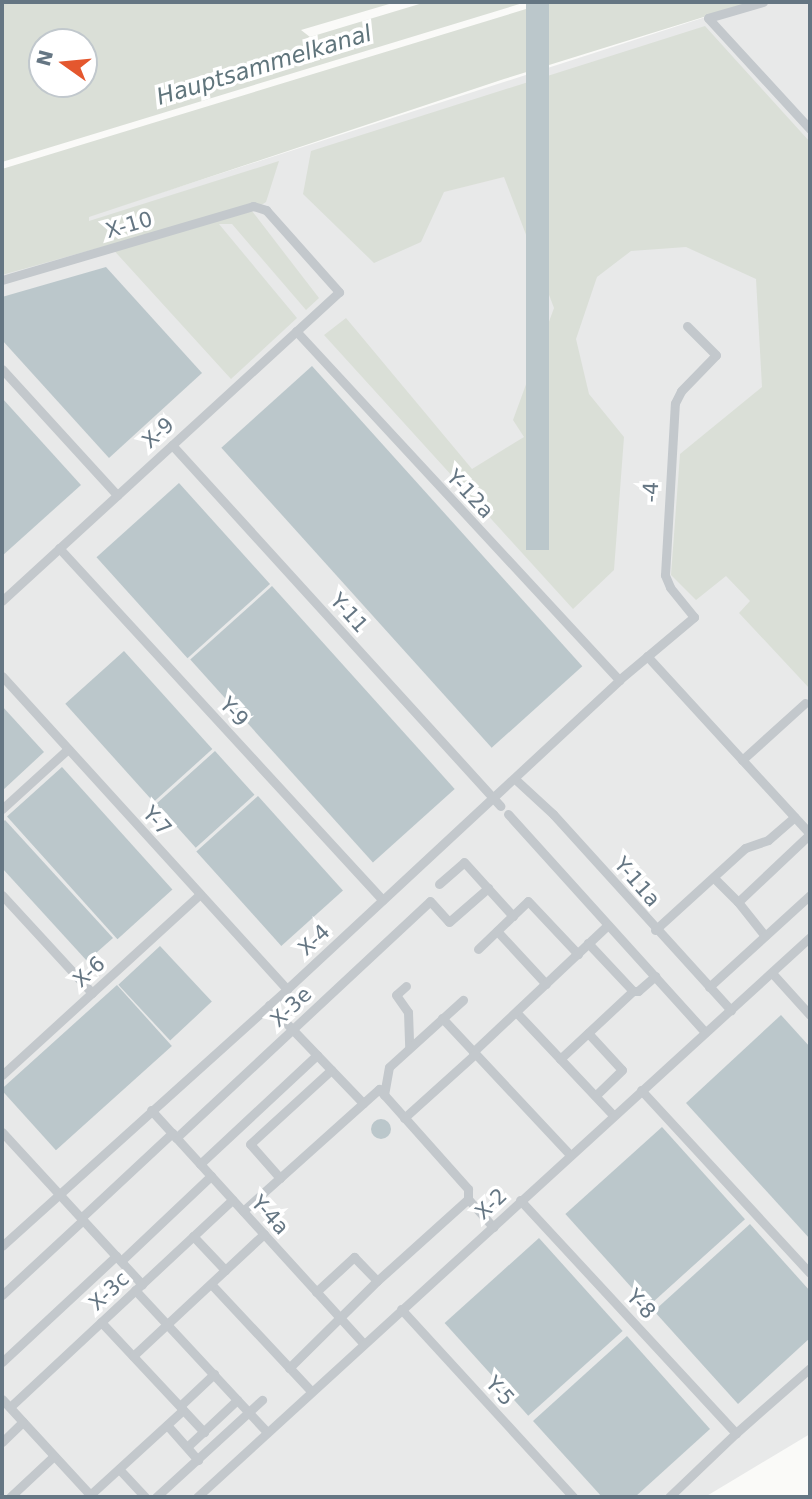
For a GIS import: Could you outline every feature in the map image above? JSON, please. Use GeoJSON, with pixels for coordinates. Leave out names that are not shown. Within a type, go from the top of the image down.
{"type":"FeatureCollection","features":[{"type":"Feature","properties":{"kind":"street"},"geometry":{"type":"LineString","coordinates":[[763,2],[708,19],[809,127]]}},
{"type":"Feature","properties":{"kind":"street","name":"X-10"},"geometry":{"type":"LineString","coordinates":[[2,281],[253,206],[266,211],[339,292]]}},
{"type":"Feature","properties":{"kind":"street","name":"X-9"},"geometry":{"type":"LineString","coordinates":[[2,601],[339,292]]}},
{"type":"Feature","properties":{"kind":"street","name":"-4"},"geometry":{"type":"LineString","coordinates":[[647,656],[694,617],[670,587],[665,575],[675,403],[681,391],[716,355],[688,326]]}},
{"type":"Feature","properties":{"kind":"street","name":"Y-12a"},"geometry":{"type":"LineString","coordinates":[[296,331],[619,680]]}},
{"type":"Feature","properties":{"kind":"street"},"geometry":{"type":"LineString","coordinates":[[2,369],[117,495]]}},
{"type":"Feature","properties":{"kind":"street","name":"Y-11"},"geometry":{"type":"LineString","coordinates":[[172,445],[497,802]]}},
{"type":"Feature","properties":{"kind":"street","name":"Y-9"},"geometry":{"type":"LineString","coordinates":[[59,548],[383,901]]}},
{"type":"Feature","properties":{"kind":"street"},"geometry":{"type":"LineString","coordinates":[[647,656],[810,834],[738,902]]}},
{"type":"Feature","properties":{"kind":"street","name":"X-4"},"geometry":{"type":"LineString","coordinates":[[2,1246],[383,901],[497,802],[515,779],[647,656]]}},
{"type":"Feature","properties":{"kind":"street","name":"Y-7"},"geometry":{"type":"LineString","coordinates":[[2,676],[287,989]]}},
{"type":"Feature","properties":{"kind":"street"},"geometry":{"type":"LineString","coordinates":[[742,760],[805,703]]}},
{"type":"Feature","properties":{"kind":"street"},"geometry":{"type":"LineString","coordinates":[[2,809],[68,749]]}},
{"type":"Feature","properties":{"kind":"street","name":"Y-11a"},"geometry":{"type":"LineString","coordinates":[[515,779],[553,814],[655,930],[731,1010]]}},
{"type":"Feature","properties":{"kind":"street"},"geometry":{"type":"LineString","coordinates":[[508,814],[705,1032]]}},
{"type":"Feature","properties":{"kind":"street"},"geometry":{"type":"LineString","coordinates":[[655,930],[745,848],[768,840],[794,817]]}},
{"type":"Feature","properties":{"kind":"street"},"geometry":{"type":"LineString","coordinates":[[439,884],[464,862],[513,916]]}},
{"type":"Feature","properties":{"kind":"street"},"geometry":{"type":"LineString","coordinates":[[714,878],[738,902],[765,936]]}},
{"type":"Feature","properties":{"kind":"street","name":"X-3e"},"geometry":{"type":"LineString","coordinates":[[2,1295],[82,1219],[293,1030],[430,901],[449,922],[488,888]]}},
{"type":"Feature","properties":{"kind":"street","name":"X-6"},"geometry":{"type":"LineString","coordinates":[[2,1075],[200,894]]}},
{"type":"Feature","properties":{"kind":"street"},"geometry":{"type":"LineString","coordinates":[[709,987],[810,895]]}},
{"type":"Feature","properties":{"kind":"street"},"geometry":{"type":"LineString","coordinates":[[4,901],[92,993]]}},
{"type":"Feature","properties":{"kind":"street"},"geometry":{"type":"LineString","coordinates":[[478,948],[528,901],[578,954]]}},
{"type":"Feature","properties":{"kind":"street"},"geometry":{"type":"LineString","coordinates":[[404,1118],[608,925]]}},
{"type":"Feature","properties":{"kind":"street"},"geometry":{"type":"LineString","coordinates":[[497,931],[546,984]]}},
{"type":"Feature","properties":{"kind":"street","name":"X-2"},"geometry":{"type":"LineString","coordinates":[[197,1497],[810,937]]}},
{"type":"Feature","properties":{"kind":"street"},"geometry":{"type":"LineString","coordinates":[[589,943],[633,991]]}},
{"type":"Feature","properties":{"kind":"street"},"geometry":{"type":"LineString","coordinates":[[772,973],[810,1015]]}},
{"type":"Feature","properties":{"kind":"street"},"geometry":{"type":"LineString","coordinates":[[560,1059],[633,991],[638,991],[655,976]]}},
{"type":"Feature","properties":{"kind":"street"},"geometry":{"type":"LineString","coordinates":[[406,986],[396,995],[408,1012],[409,1047]]}},
{"type":"Feature","properties":{"kind":"street"},"geometry":{"type":"LineString","coordinates":[[243,1211],[363,1103],[381,1092],[390,1066],[463,1000]]}},
{"type":"Feature","properties":{"kind":"street"},"geometry":{"type":"LineString","coordinates":[[269,1005],[363,1103]]}},
{"type":"Feature","properties":{"kind":"street"},"geometry":{"type":"LineString","coordinates":[[516,1012],[613,1115]]}},
{"type":"Feature","properties":{"kind":"street"},"geometry":{"type":"LineString","coordinates":[[442,1018],[570,1155]]}},
{"type":"Feature","properties":{"kind":"street"},"geometry":{"type":"LineString","coordinates":[[587,1033],[622,1070],[595,1096]]}},
{"type":"Feature","properties":{"kind":"street"},"geometry":{"type":"LineString","coordinates":[[200,1164],[317,1055]]}},
{"type":"Feature","properties":{"kind":"street"},"geometry":{"type":"LineString","coordinates":[[280,1178],[250,1144],[331,1070]]}},
{"type":"Feature","properties":{"kind":"street"},"geometry":{"type":"LineString","coordinates":[[641,1090],[810,1273]]}},
{"type":"Feature","properties":{"kind":"street"},"geometry":{"type":"LineString","coordinates":[[381,1092],[468,1189],[468,1199],[492,1227]]}},
{"type":"Feature","properties":{"kind":"street","name":"Y-4a"},"geometry":{"type":"LineString","coordinates":[[151,1111],[363,1343]]}},
{"type":"Feature","properties":{"kind":"street"},"geometry":{"type":"LineString","coordinates":[[2,1132],[119,1258],[167,1325],[267,1432]]}},
{"type":"Feature","properties":{"kind":"street"},"geometry":{"type":"LineString","coordinates":[[2,1362],[211,1176]]}},
{"type":"Feature","properties":{"kind":"street"},"geometry":{"type":"LineString","coordinates":[[289,1368],[377,1281],[468,1199]]}},
{"type":"Feature","properties":{"kind":"street","name":"X-3c"},"geometry":{"type":"LineString","coordinates":[[9,1407],[232,1200]]}},
{"type":"Feature","properties":{"kind":"street","name":"Y-8"},"geometry":{"type":"LineString","coordinates":[[520,1200],[736,1433]]}},
{"type":"Feature","properties":{"kind":"street"},"geometry":{"type":"LineString","coordinates":[[134,1356],[264,1234]]}},
{"type":"Feature","properties":{"kind":"street"},"geometry":{"type":"LineString","coordinates":[[194,1236],[225,1270]]}},
{"type":"Feature","properties":{"kind":"street"},"geometry":{"type":"LineString","coordinates":[[316,1292],[354,1257],[377,1281]]}},
{"type":"Feature","properties":{"kind":"street"},"geometry":{"type":"LineString","coordinates":[[211,1284],[311,1391]]}},
{"type":"Feature","properties":{"kind":"street","name":"Y-5"},"geometry":{"type":"LineString","coordinates":[[401,1308],[573,1497]]}},
{"type":"Feature","properties":{"kind":"street"},"geometry":{"type":"LineString","coordinates":[[102,1322],[204,1432]]}},
{"type":"Feature","properties":{"kind":"street"},"geometry":{"type":"LineString","coordinates":[[669,1497],[810,1368]]}},
{"type":"Feature","properties":{"kind":"street"},"geometry":{"type":"LineString","coordinates":[[2,1399],[91,1496],[167,1425],[214,1374]]}},
{"type":"Feature","properties":{"kind":"street"},"geometry":{"type":"LineString","coordinates":[[187,1447],[237,1400]]}},
{"type":"Feature","properties":{"kind":"street"},"geometry":{"type":"LineString","coordinates":[[156,1497],[262,1400]]}},
{"type":"Feature","properties":{"kind":"street"},"geometry":{"type":"LineString","coordinates":[[2,1442],[23,1422]]}},
{"type":"Feature","properties":{"kind":"street"},"geometry":{"type":"LineString","coordinates":[[167,1425],[198,1460]]}},
{"type":"Feature","properties":{"kind":"street"},"geometry":{"type":"LineString","coordinates":[[9,1497],[54,1456]]}},
{"type":"Feature","properties":{"kind":"street"},"geometry":{"type":"LineString","coordinates":[[119,1469],[145,1497]]}},
{"type":"Feature","properties":{"kind":"shaded area"},"geometry":{"type":"Polygon","coordinates":[[[2,2],[396,2],[301,30],[310,37],[426,2],[526,2],[2,162],[2,2]]]}},
{"type":"Feature","properties":{"kind":"shaded area"},"geometry":{"type":"Polygon","coordinates":[[[526,2],[549,2],[549,550],[526,550],[526,2]]]}},
{"type":"Feature","properties":{"kind":"shaded area"},"geometry":{"type":"Polygon","coordinates":[[[549,2],[752,2],[504,79],[89,217],[89,221],[279,161],[266,202],[252,211],[319,298],[306,310],[232,224],[219,224],[297,318],[231,379],[109,245],[2,275],[2,169],[549,2]]]}},
{"type":"Feature","properties":{"kind":"shaded area"},"geometry":{"type":"Polygon","coordinates":[[[752,2],[810,2],[810,1434],[705,1497],[2,1497],[2,244],[752,2]]]}},
{"type":"Feature","properties":{"kind":"shaded area"},"geometry":{"type":"Polygon","coordinates":[[[705,26],[810,142],[810,689],[739,613],[750,601],[726,576],[696,600],[671,575],[680,454],[762,387],[756,279],[686,247],[631,251],[597,277],[576,339],[589,394],[624,437],[614,570],[573,609],[324,335],[346,318],[472,469],[524,437],[513,420],[554,308],[504,177],[444,192],[421,242],[374,263],[303,194],[311,151],[705,26]]]}},
{"type":"Feature","properties":{"kind":"shaded area"},"geometry":{"type":"Polygon","coordinates":[[[106,267],[202,373],[109,458],[2,340],[2,297],[106,267]]]}},
{"type":"Feature","properties":{"kind":"shaded area"},"geometry":{"type":"Polygon","coordinates":[[[312,366],[582,666],[492,748],[221,448],[312,366]]]}},
{"type":"Feature","properties":{"kind":"shaded area"},"geometry":{"type":"Polygon","coordinates":[[[2,398],[81,485],[2,556],[2,398]]]}},
{"type":"Feature","properties":{"kind":"shaded area"},"geometry":{"type":"Polygon","coordinates":[[[179,483],[270,584],[188,658],[97,557],[179,483]]]}},
{"type":"Feature","properties":{"kind":"shaded area"},"geometry":{"type":"Polygon","coordinates":[[[272,586],[455,789],[373,862],[190,660],[272,586]]]}},
{"type":"Feature","properties":{"kind":"shaded area"},"geometry":{"type":"Polygon","coordinates":[[[124,651],[212,749],[154,802],[65,704],[124,651]]]}},
{"type":"Feature","properties":{"kind":"shaded area"},"geometry":{"type":"Polygon","coordinates":[[[2,706],[44,752],[2,791],[2,706]]]}},
{"type":"Feature","properties":{"kind":"shaded area"},"geometry":{"type":"Polygon","coordinates":[[[215,751],[254,795],[196,848],[156,804],[215,751]]]}},
{"type":"Feature","properties":{"kind":"shaded area"},"geometry":{"type":"Polygon","coordinates":[[[62,767],[172,890],[117,939],[7,817],[62,767]]]}},
{"type":"Feature","properties":{"kind":"shaded area"},"geometry":{"type":"Polygon","coordinates":[[[258,796],[343,890],[281,946],[196,852],[258,796]]]}},
{"type":"Feature","properties":{"kind":"shaded area"},"geometry":{"type":"Polygon","coordinates":[[[5,820],[113,938],[87,961],[2,868],[2,823],[5,820]]]}},
{"type":"Feature","properties":{"kind":"shaded area"},"geometry":{"type":"Polygon","coordinates":[[[160,946],[212,1002],[170,1040],[118,985],[160,946]]]}},
{"type":"Feature","properties":{"kind":"shaded area"},"geometry":{"type":"Polygon","coordinates":[[[117,985],[172,1046],[56,1150],[2,1089],[117,985]]]}},
{"type":"Feature","properties":{"kind":"shaded area"},"geometry":{"type":"Polygon","coordinates":[[[781,1015],[810,1047],[810,1239],[686,1103],[781,1015]]]}},
{"type":"Feature","properties":{"kind":"shaded area"},"geometry":{"type":"Polygon","coordinates":[[[377,1119],[385,1119],[391,1129],[385,1139],[377,1139],[371,1133],[371,1125],[377,1119]]]}},
{"type":"Feature","properties":{"kind":"shaded area"},"geometry":{"type":"Polygon","coordinates":[[[662,1127],[745,1219],[648,1306],[565,1214],[662,1127]]]}},
{"type":"Feature","properties":{"kind":"shaded area"},"geometry":{"type":"Polygon","coordinates":[[[750,1224],[810,1291],[810,1338],[738,1404],[654,1311],[750,1224]]]}},
{"type":"Feature","properties":{"kind":"shaded area"},"geometry":{"type":"Polygon","coordinates":[[[539,1238],[623,1331],[528,1416],[445,1323],[539,1238]]]}},
{"type":"Feature","properties":{"kind":"shaded area"},"geometry":{"type":"Polygon","coordinates":[[[627,1336],[710,1429],[635,1497],[602,1497],[533,1421],[627,1336]]]}},
{"type":"Feature","properties":{"kind":"water label","name":"Hauptsammelkanal"},"geometry":{"type":"Point","coordinates":[264,65]}}]}
